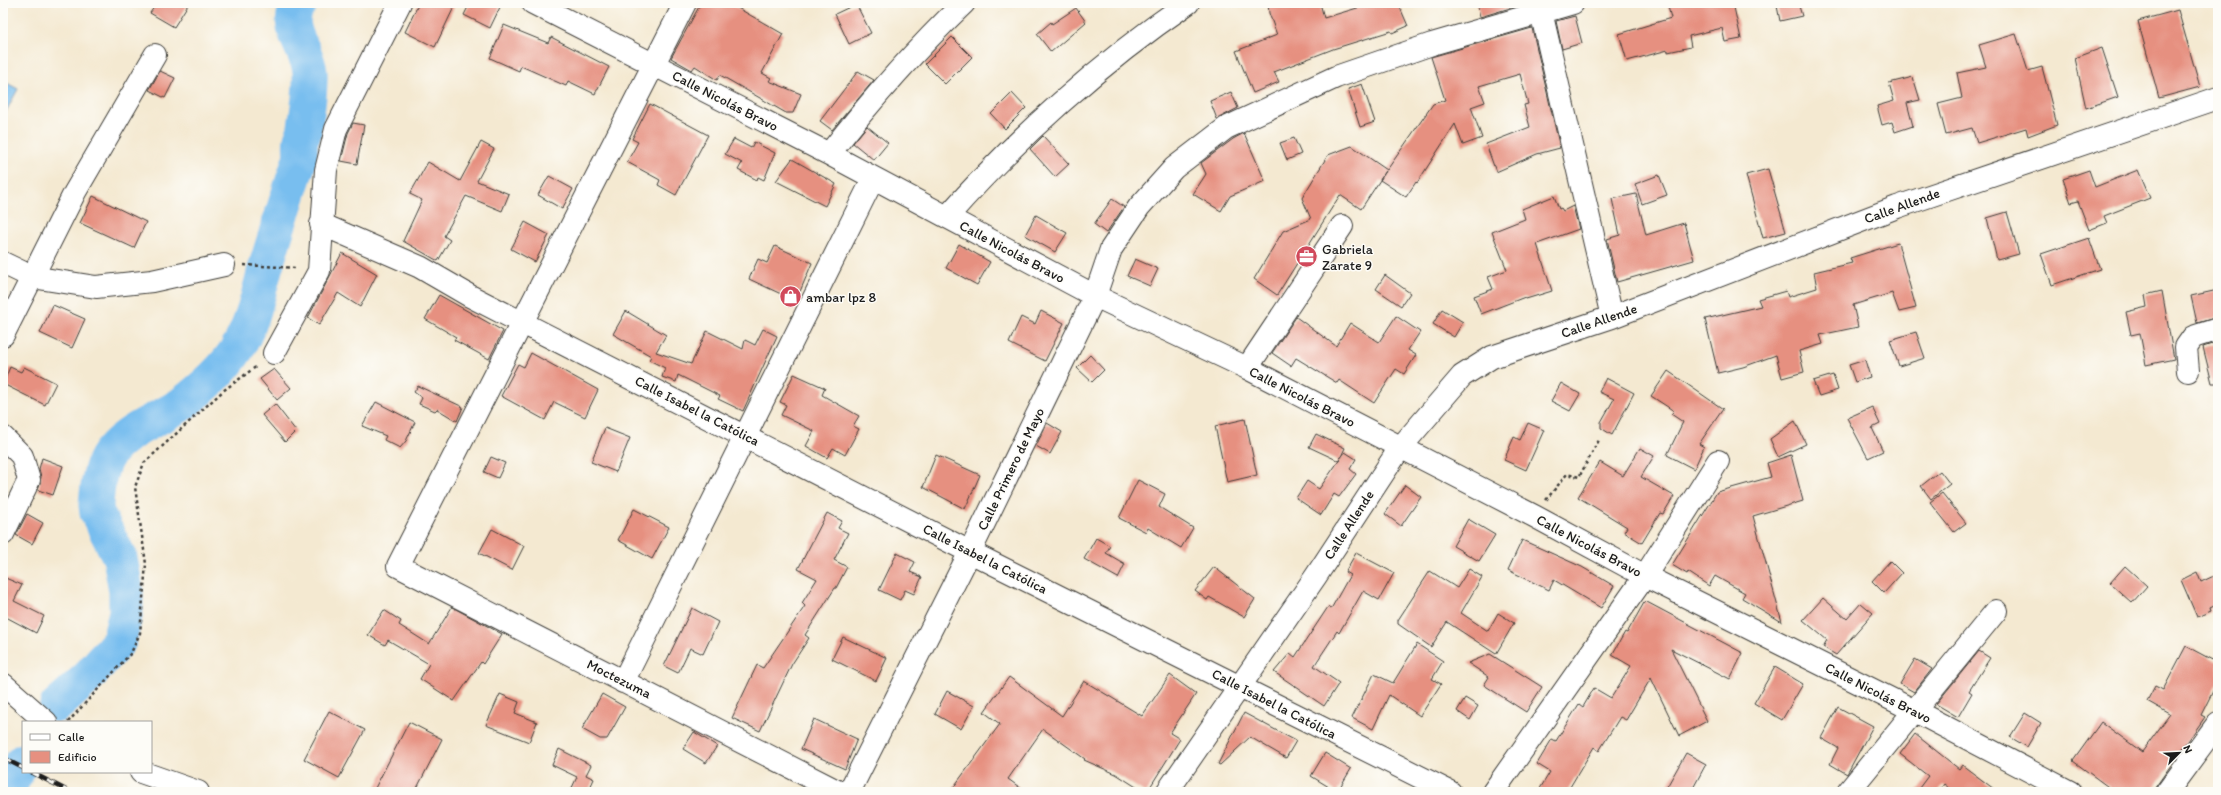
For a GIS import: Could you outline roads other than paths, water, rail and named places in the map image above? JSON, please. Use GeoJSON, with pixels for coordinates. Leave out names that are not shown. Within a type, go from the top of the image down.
{"type":"FeatureCollection","features":[{"type":"Feature","properties":{"kind":"street"},"geometry":{"type":"LineString","coordinates":[[274,353],[319,271],[321,224],[326,170],[336,129],[400,3]]}},
{"type":"Feature","properties":{"kind":"street","name":"Calle Nicolás Bravo"},"geometry":{"type":"LineString","coordinates":[[533,3],[829,154],[873,179],[1095,296],[1247,368],[1534,516],[1645,576],[1915,711],[2070,792]]}},
{"type":"Feature","properties":{"kind":"street"},"geometry":{"type":"LineString","coordinates":[[522,322],[685,3]]}},
{"type":"Feature","properties":{"kind":"street"},"geometry":{"type":"LineString","coordinates":[[829,154],[873,98],[927,39],[964,3]]}},
{"type":"Feature","properties":{"kind":"street"},"geometry":{"type":"LineString","coordinates":[[947,217],[985,175],[1060,105],[1141,35],[1188,3]]}},
{"type":"Feature","properties":{"kind":"street","name":"Calle Primero de Mayo"},"geometry":{"type":"LineString","coordinates":[[849,792],[970,552],[1095,296],[1111,249],[1139,207],[1174,168],[1226,128],[1336,77],[1540,7],[1573,3]]}},
{"type":"Feature","properties":{"kind":"street"},"geometry":{"type":"LineString","coordinates":[[1540,7],[1612,318]]}},
{"type":"Feature","properties":{"kind":"street"},"geometry":{"type":"LineString","coordinates":[[3,335],[75,192],[155,55]]}},
{"type":"Feature","properties":{"kind":"street","name":"Calle Allende"},"geometry":{"type":"LineString","coordinates":[[1168,792],[1238,686],[1316,576],[1400,448],[1462,376],[1492,357],[1612,318],[1897,207],[2218,98]]}},
{"type":"Feature","properties":{"kind":"street"},"geometry":{"type":"LineString","coordinates":[[623,682],[873,179]]}},
{"type":"Feature","properties":{"kind":"street","name":"Calle Isabel la Católica"},"geometry":{"type":"LineString","coordinates":[[321,224],[420,267],[470,296],[970,552],[1450,792]]}},
{"type":"Feature","properties":{"kind":"street"},"geometry":{"type":"LineString","coordinates":[[1247,368],[1342,226]]}},
{"type":"Feature","properties":{"kind":"street"},"geometry":{"type":"LineString","coordinates":[[3,263],[32,277],[96,287],[152,281],[233,265]]}},
{"type":"Feature","properties":{"kind":"street","name":"Moctezuma"},"geometry":{"type":"LineString","coordinates":[[522,322],[398,566],[839,792]]}},
{"type":"Feature","properties":{"kind":"street"},"geometry":{"type":"LineString","coordinates":[[2188,371],[2186,347],[2193,337],[2218,328]]}},
{"type":"Feature","properties":{"kind":"street"},"geometry":{"type":"LineString","coordinates":[[3,437],[22,456],[29,480],[3,534]]}},
{"type":"Feature","properties":{"kind":"street"},"geometry":{"type":"LineString","coordinates":[[1493,792],[1645,576],[1718,461]]}},
{"type":"Feature","properties":{"kind":"street"},"geometry":{"type":"LineString","coordinates":[[1848,792],[1996,611]]}},
{"type":"Feature","properties":{"kind":"street"},"geometry":{"type":"LineString","coordinates":[[3,684],[45,721]]}},
{"type":"Feature","properties":{"kind":"street"},"geometry":{"type":"LineString","coordinates":[[2167,792],[2218,723]]}},
{"type":"Feature","properties":{"kind":"street"},"geometry":{"type":"LineString","coordinates":[[144,773],[198,792]]}},
{"type":"Feature","properties":{"kind":"water"},"geometry":{"type":"Polygon","coordinates":[[[3,81],[18,89],[3,117],[3,81]]]}},
{"type":"Feature","properties":{"kind":"waterway"},"geometry":{"type":"LineString","coordinates":[[57,705],[86,679],[119,641],[126,612],[126,591],[120,558],[97,513],[96,505],[99,481],[106,458],[113,449],[130,434],[182,404],[212,379],[237,349],[251,320],[265,269],[300,158],[301,140],[304,133],[309,95],[310,72],[305,54],[294,29],[293,21],[295,12],[300,3]]}},
{"type":"Feature","properties":{"kind":"waterway"},"geometry":{"type":"LineString","coordinates":[[6,792],[22,763]]}},
{"type":"Feature","properties":{"kind":"railway"},"geometry":{"type":"LineString","coordinates":[[3,758],[22,768]]}},
{"type":"Feature","properties":{"kind":"railway"},"geometry":{"type":"LineString","coordinates":[[33,773],[70,792]]}},
{"type":"Feature","properties":{"kind":"place","name":"Gabriela Zarate 9"},"geometry":{"type":"Point","coordinates":[1306,257]}},
{"type":"Feature","properties":{"kind":"place","name":"ambar lpz 8"},"geometry":{"type":"Point","coordinates":[791,297]}}]}
